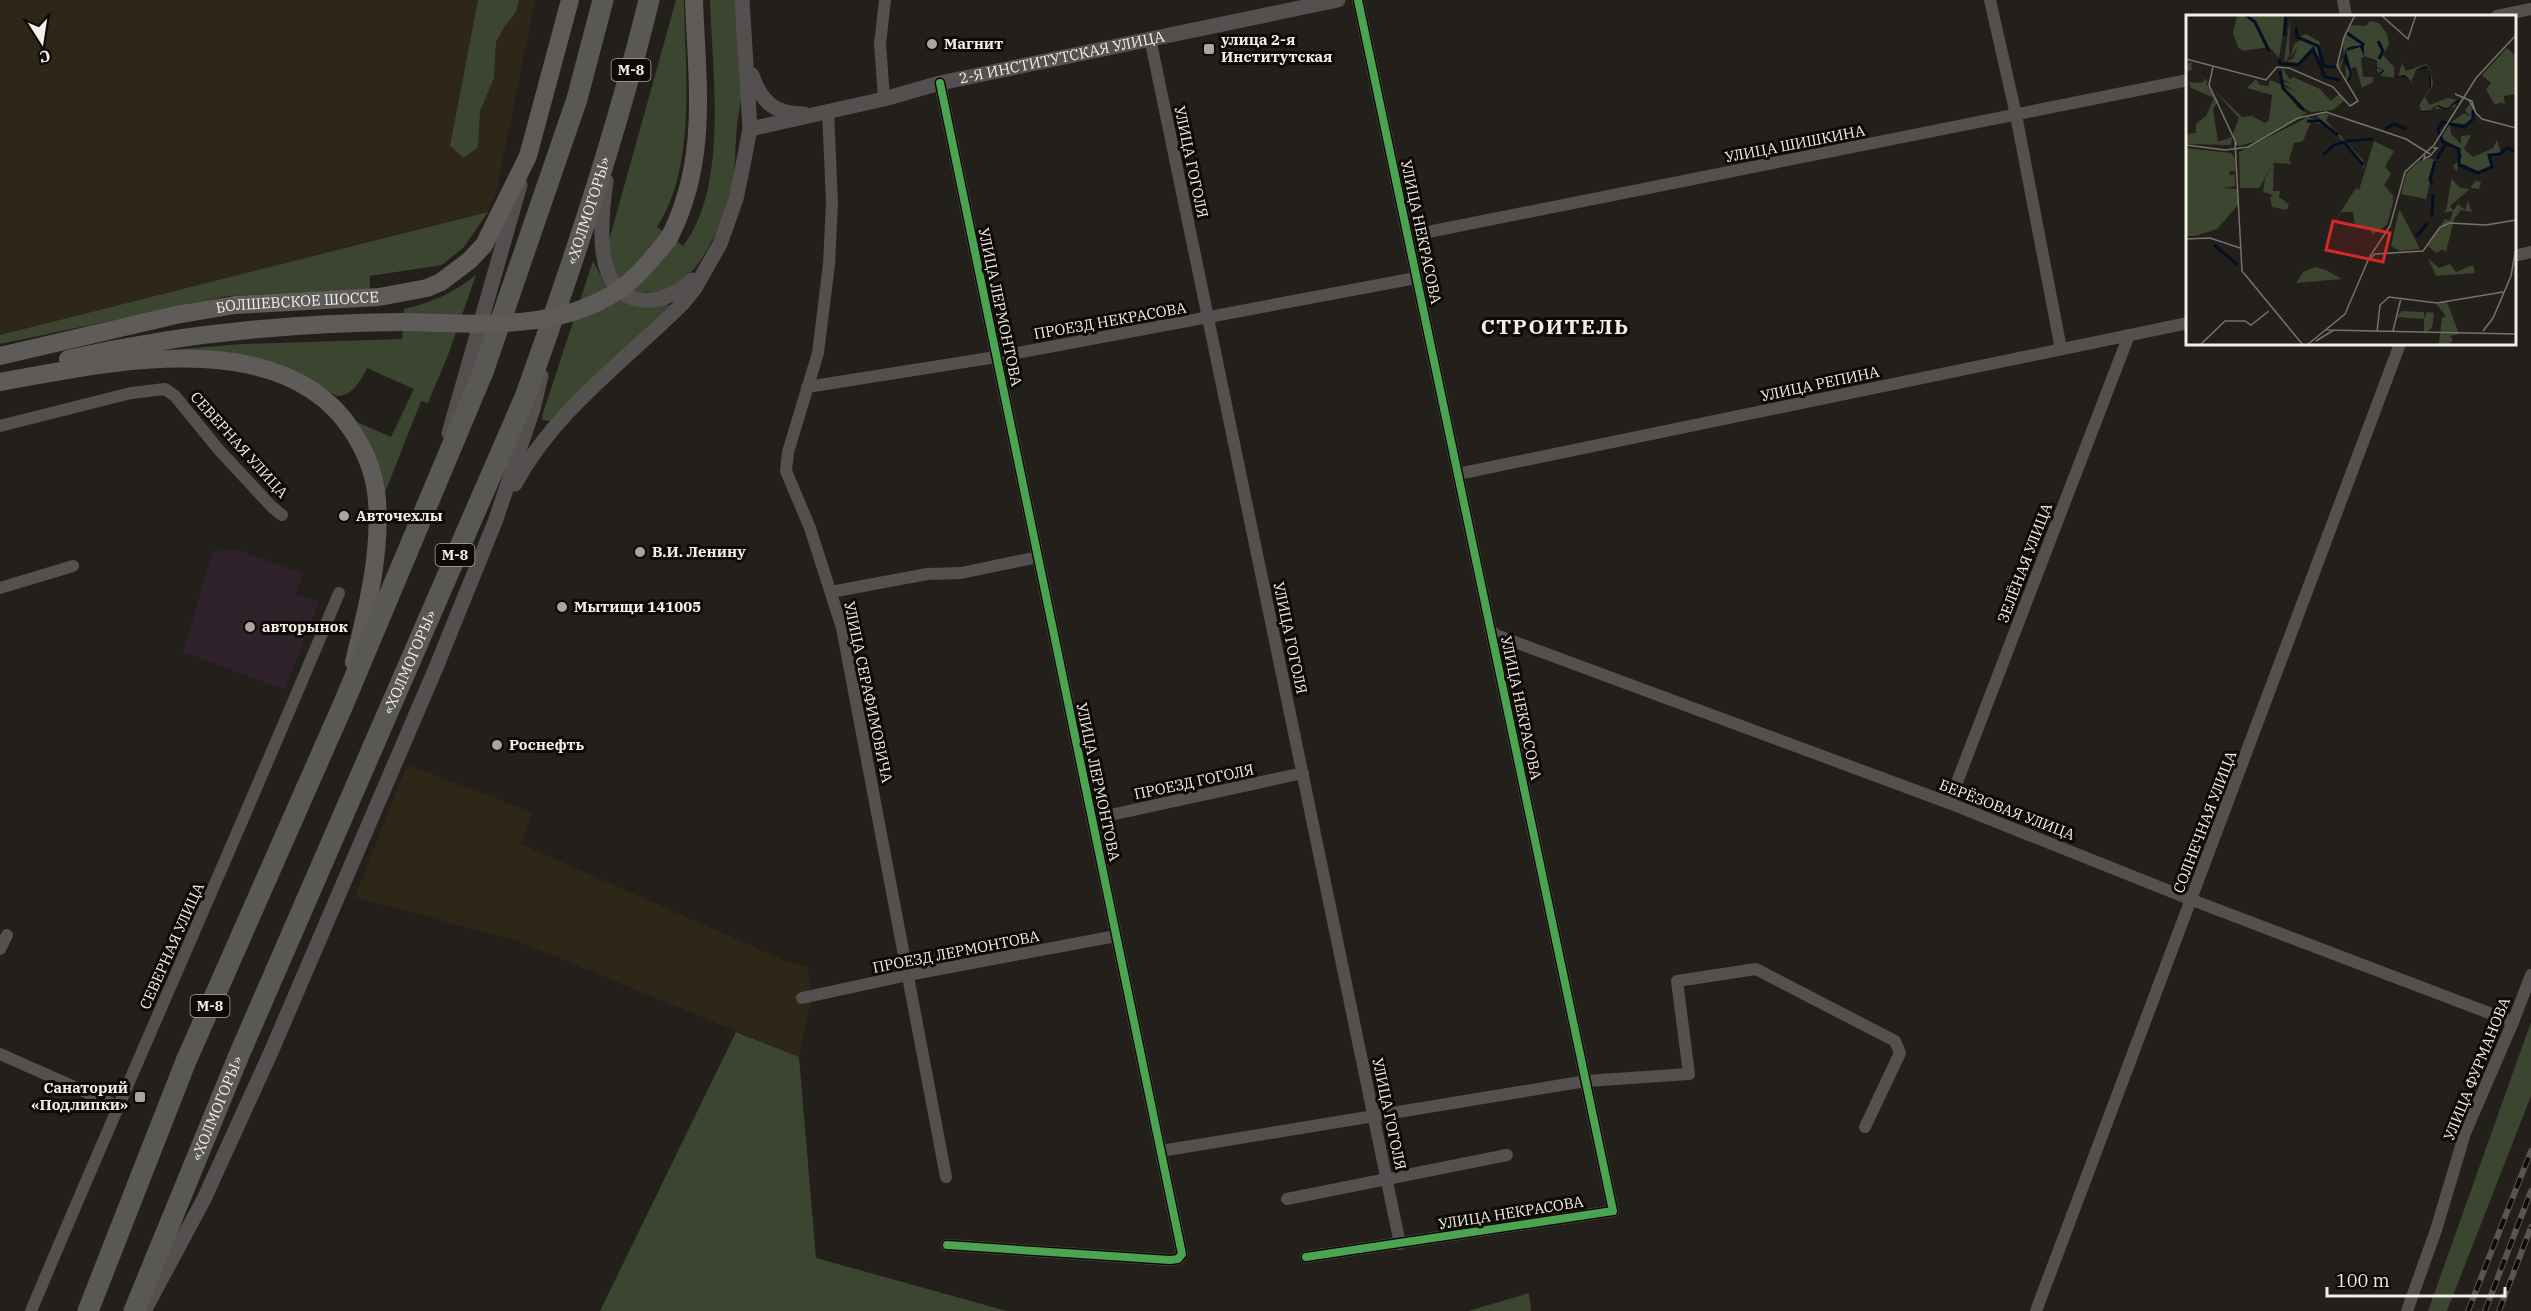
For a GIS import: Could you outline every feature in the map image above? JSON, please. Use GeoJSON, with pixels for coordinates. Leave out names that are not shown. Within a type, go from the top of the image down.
{"type":"FeatureCollection","features":[{"type":"Feature","properties":{"kind":"highway","name":"М-8"},"geometry":{"type":"LineString","coordinates":[[88,1311],[186,1061],[343,705],[483,372],[577,99],[603,0]]}},
{"type":"Feature","properties":{"kind":"highway","name":"«ХОЛМОГОРЫ»"},"geometry":{"type":"LineString","coordinates":[[134,1311],[239,1055],[525,397],[612,140],[649,0]]}},
{"type":"Feature","properties":{"kind":"main road","name":"БОЛШЕВСКОЕ ШОССЕ"},"geometry":{"type":"LineString","coordinates":[[0,356],[176,315],[235,305],[379,297],[427,288],[455,273],[484,244],[528,156],[570,0]]}},
{"type":"Feature","properties":{"kind":"main road"},"geometry":{"type":"LineString","coordinates":[[0,380],[120,347],[194,335],[268,326],[401,322],[516,322],[570,313],[593,305],[629,282],[646,266],[669,238],[681,215],[696,149],[694,0]]}},
{"type":"Feature","properties":{"kind":"main road"},"geometry":{"type":"LineString","coordinates":[[0,380],[147,360],[222,361],[274,370],[299,381],[342,414],[367,457],[374,482],[377,520],[369,599],[343,705]]}},
{"type":"Feature","properties":{"kind":"street"},"geometry":{"type":"LineString","coordinates":[[495,522],[538,446],[570,409],[682,303],[720,244],[736,199],[750,129],[742,0]]}},
{"type":"Feature","properties":{"kind":"street"},"geometry":{"type":"LineString","coordinates":[[884,99],[880,44],[885,0]]}},
{"type":"Feature","properties":{"kind":"street","name":"2-Я ИНСТИТУТСКАЯ УЛИЦА"},"geometry":{"type":"LineString","coordinates":[[750,129],[884,99],[940,83],[1338,0]]}},
{"type":"Feature","properties":{"kind":"street","name":"УЛИЦА НЕКРАСОВА"},"geometry":{"type":"LineString","coordinates":[[1358,0],[1613,1211],[1400,1244]]}},
{"type":"Feature","properties":{"kind":"street"},"geometry":{"type":"LineString","coordinates":[[1990,0],[2016,115],[2061,349]]}},
{"type":"Feature","properties":{"kind":"street"},"geometry":{"type":"LineString","coordinates":[[2343,0],[2346,15]]}},
{"type":"Feature","properties":{"kind":"street"},"geometry":{"type":"LineString","coordinates":[[2502,15],[2531,9]]}},
{"type":"Feature","properties":{"kind":"street","name":"УЛИЦА ГОГОЛЯ"},"geometry":{"type":"LineString","coordinates":[[1150,38],[1400,1244]]}},
{"type":"Feature","properties":{"kind":"street"},"geometry":{"type":"LineString","coordinates":[[746,56],[759,92],[771,106],[789,114],[824,113]]}},
{"type":"Feature","properties":{"kind":"street","name":"УЛИЦА ШИШКИНА"},"geometry":{"type":"LineString","coordinates":[[1408,236],[2186,80]]}},
{"type":"Feature","properties":{"kind":"street","name":"УЛИЦА ЛЕРМОНТОВА"},"geometry":{"type":"LineString","coordinates":[[940,83],[1182,1254],[1178,1259],[947,1245]]}},
{"type":"Feature","properties":{"kind":"street","name":"УЛИЦА СЕРАФИМОВИЧА"},"geometry":{"type":"LineString","coordinates":[[824,113],[832,202],[829,264],[818,353],[788,452],[786,471],[810,528],[842,628],[946,1177]]}},
{"type":"Feature","properties":{"kind":"street"},"geometry":{"type":"LineString","coordinates":[[612,140],[603,202],[602,246],[607,270],[615,287],[639,300],[650,301],[665,297],[680,291],[711,261]]}},
{"type":"Feature","properties":{"kind":"street"},"geometry":{"type":"LineString","coordinates":[[436,480],[528,156]]}},
{"type":"Feature","properties":{"kind":"street"},"geometry":{"type":"LineString","coordinates":[[2516,256],[2531,252]]}},
{"type":"Feature","properties":{"kind":"street","name":"ПРОЕЗД НЕКРАСОВА"},"geometry":{"type":"LineString","coordinates":[[807,387],[996,357],[1416,278]]}},
{"type":"Feature","properties":{"kind":"street"},"geometry":{"type":"LineString","coordinates":[[144,1311],[204,1199],[271,1052],[435,670],[495,522],[533,409],[558,304]]}},
{"type":"Feature","properties":{"kind":"street","name":"УЛИЦА РЕПИНА"},"geometry":{"type":"LineString","coordinates":[[1458,474],[2186,323]]}},
{"type":"Feature","properties":{"kind":"street","name":"ЗЕЛЁНАЯ УЛИЦА"},"geometry":{"type":"LineString","coordinates":[[1949,803],[2129,335]]}},
{"type":"Feature","properties":{"kind":"street","name":"СОЛНЕЧНАЯ УЛИЦА"},"geometry":{"type":"LineString","coordinates":[[2037,1311],[2400,345]]}},
{"type":"Feature","properties":{"kind":"street","name":"СЕВЕРНАЯ УЛИЦА"},"geometry":{"type":"LineString","coordinates":[[0,426],[131,393],[165,389],[175,396],[219,450],[282,515]]}},
{"type":"Feature","properties":{"kind":"street"},"geometry":{"type":"LineString","coordinates":[[831,592],[927,574],[961,573],[1038,557]]}},
{"type":"Feature","properties":{"kind":"street"},"geometry":{"type":"LineString","coordinates":[[0,588],[73,566]]}},
{"type":"Feature","properties":{"kind":"street","name":"СЕВЕРНАЯ УЛИЦА"},"geometry":{"type":"LineString","coordinates":[[31,1311],[339,593]]}},
{"type":"Feature","properties":{"kind":"street","name":"БЕРЁЗОВАЯ УЛИЦА"},"geometry":{"type":"LineString","coordinates":[[1490,629],[1496,635],[1949,803],[2192,900],[2514,1023]]}},
{"type":"Feature","properties":{"kind":"street","name":"ПРОЕЗД ГОГОЛЯ"},"geometry":{"type":"LineString","coordinates":[[1092,819],[1303,774]]}},
{"type":"Feature","properties":{"kind":"street"},"geometry":{"type":"LineString","coordinates":[[0,949],[7,935]]}},
{"type":"Feature","properties":{"kind":"street","name":"ПРОЕЗД ЛЕРМОНТОВА"},"geometry":{"type":"LineString","coordinates":[[802,998],[908,975],[1116,936]]}},
{"type":"Feature","properties":{"kind":"street"},"geometry":{"type":"LineString","coordinates":[[1161,1151],[1586,1082],[1689,1074],[1677,981],[1756,969],[1895,1041],[1900,1053],[1865,1127]]}},
{"type":"Feature","properties":{"kind":"street","name":"УЛИЦА ФУРМАНОВА"},"geometry":{"type":"LineString","coordinates":[[2407,1311],[2436,1230],[2465,1133],[2514,1023],[2531,975]]}},
{"type":"Feature","properties":{"kind":"street"},"geometry":{"type":"LineString","coordinates":[[0,1054],[117,1106]]}},
{"type":"Feature","properties":{"kind":"street"},"geometry":{"type":"LineString","coordinates":[[1287,1200],[1507,1155]]}},
{"type":"Feature","properties":{"kind":"street"},"geometry":{"type":"LineString","coordinates":[[1306,1257],[1400,1244]]}},
{"type":"Feature","properties":{"kind":"shaded area"},"geometry":{"type":"Polygon","coordinates":[[[0,0],[535,0],[496,193],[488,212],[0,335],[0,0]]]}},
{"type":"Feature","properties":{"kind":"shaded area","name":"авторынок"},"geometry":{"type":"Polygon","coordinates":[[[235,549],[304,574],[296,594],[319,602],[285,690],[183,652],[213,552],[235,549]]]}},
{"type":"Feature","properties":{"kind":"shaded area"},"geometry":{"type":"Polygon","coordinates":[[[408,765],[532,812],[521,844],[784,960],[807,967],[812,994],[799,1057],[520,942],[355,897],[408,765]]]}},
{"type":"Feature","properties":{"kind":"green space"},"geometry":{"type":"Polygon","coordinates":[[[478,0],[519,0],[516,12],[496,42],[494,78],[480,111],[478,147],[464,158],[450,146],[478,0]]]}},
{"type":"Feature","properties":{"kind":"green space"},"geometry":{"type":"Polygon","coordinates":[[[676,0],[684,0],[686,117],[678,175],[670,202],[657,227],[683,246],[697,221],[707,192],[714,128],[710,0],[736,0],[742,87],[734,172],[723,215],[705,253],[693,270],[678,283],[661,291],[642,292],[633,290],[621,281],[611,260],[608,244],[676,0]]]}},
{"type":"Feature","properties":{"kind":"green space"},"geometry":{"type":"Polygon","coordinates":[[[488,212],[464,247],[442,265],[370,276],[370,289],[229,296],[0,344],[0,335],[488,212]]]}},
{"type":"Feature","properties":{"kind":"green space"},"geometry":{"type":"Polygon","coordinates":[[[593,261],[608,289],[670,305],[550,421],[542,420],[542,416],[593,261]]]}},
{"type":"Feature","properties":{"kind":"green space"},"geometry":{"type":"Polygon","coordinates":[[[476,275],[448,355],[428,403],[421,401],[384,495],[367,438],[357,422],[391,437],[414,389],[367,368],[352,390],[337,396],[278,364],[236,354],[181,352],[181,349],[242,344],[402,339],[404,309],[442,296],[476,275]]]}},
{"type":"Feature","properties":{"kind":"green space"},"geometry":{"type":"Polygon","coordinates":[[[2531,1022],[2531,1096],[2447,1311],[2428,1311],[2531,1022]]]}},
{"type":"Feature","properties":{"kind":"green space"},"geometry":{"type":"Polygon","coordinates":[[[736,1032],[799,1057],[816,1258],[1007,1311],[600,1311],[736,1032]]]}},
{"type":"Feature","properties":{"kind":"green space"},"geometry":{"type":"Polygon","coordinates":[[[1529,1293],[1531,1311],[1468,1311],[1529,1293]]]}},
{"type":"Feature","properties":{"kind":"railway"},"geometry":{"type":"LineString","coordinates":[[2468,1311],[2531,1151]]}},
{"type":"Feature","properties":{"kind":"railway"},"geometry":{"type":"LineString","coordinates":[[2485,1311],[2531,1191]]}},
{"type":"Feature","properties":{"kind":"railway"},"geometry":{"type":"LineString","coordinates":[[2499,1311],[2531,1227]]}},
{"type":"Feature","properties":{"kind":"cycle path"},"geometry":{"type":"LineString","coordinates":[[1306,1257],[1613,1211],[1358,0]]}},
{"type":"Feature","properties":{"kind":"cycle path"},"geometry":{"type":"LineString","coordinates":[[940,83],[1182,1254],[1178,1259],[1170,1260],[947,1245]]}},
{"type":"Feature","properties":{"kind":"place","name":"Магнит"},"geometry":{"type":"Point","coordinates":[932,44]}},
{"type":"Feature","properties":{"kind":"place","name":"улица 2-я Институтская"},"geometry":{"type":"Point","coordinates":[1209,49]}},
{"type":"Feature","properties":{"kind":"place","name":"Авточехлы"},"geometry":{"type":"Point","coordinates":[344,516]}},
{"type":"Feature","properties":{"kind":"place","name":"В.И. Ленину"},"geometry":{"type":"Point","coordinates":[640,552]}},
{"type":"Feature","properties":{"kind":"place","name":"Мытищи 141005"},"geometry":{"type":"Point","coordinates":[562,607]}},
{"type":"Feature","properties":{"kind":"place","name":"авторынок"},"geometry":{"type":"Point","coordinates":[250,627]}},
{"type":"Feature","properties":{"kind":"place","name":"Роснефть"},"geometry":{"type":"Point","coordinates":[497,745]}},
{"type":"Feature","properties":{"kind":"place","name":"Санаторий «Подлипки»"},"geometry":{"type":"Point","coordinates":[140,1097]}},
{"type":"Feature","properties":{"kind":"district","name":"СТРОИТЕЛЬ"},"geometry":{"type":"Point","coordinates":[1555,327]}}]}
